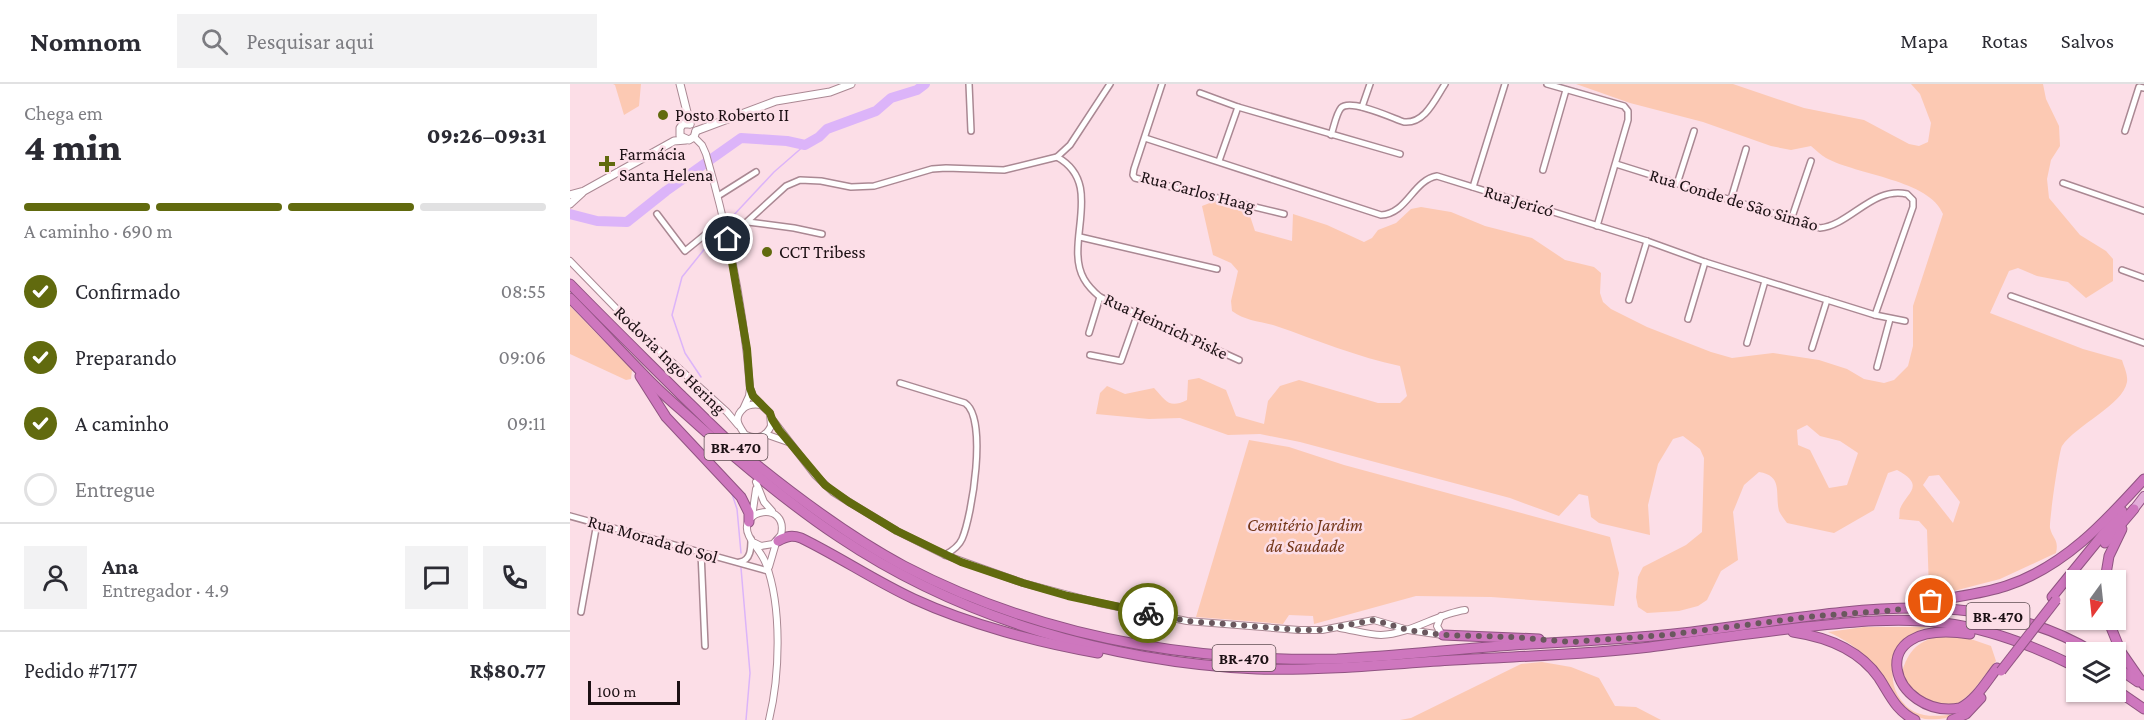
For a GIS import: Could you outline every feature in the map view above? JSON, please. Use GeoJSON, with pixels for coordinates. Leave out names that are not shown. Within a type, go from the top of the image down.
{"type":"FeatureCollection","features":[{"type":"Feature","properties":{"kind":"highway","name":"Rodovia Ingo Hering"},"geometry":{"type":"LineString","coordinates":[[570,284],[739,450],[831,521],[902,565],[953,590],[1011,612],[1090,636],[1153,648],[1259,659],[1337,659],[1666,635],[1816,616],[1948,609],[1980,612],[2018,620],[2074,642]]}},
{"type":"Feature","properties":{"kind":"highway","name":"Rodovia Ingo Hering"},"geometry":{"type":"LineString","coordinates":[[570,298],[657,388],[750,471],[810,517],[872,558],[927,588],[1012,622],[1090,645],[1185,663],[1260,669],[1359,667],[1586,653],[1831,624],[1911,620],[1947,623],[2010,638],[2066,663]]}},
{"type":"Feature","properties":{"kind":"highway"},"geometry":{"type":"LineString","coordinates":[[636,365],[639,374],[666,417],[741,497],[750,519]]}},
{"type":"Feature","properties":{"kind":"highway"},"geometry":{"type":"LineString","coordinates":[[2010,638],[1946,632],[1917,638],[1908,645],[1900,657],[1896,672],[1896,680],[1903,697],[1914,708],[1939,714],[1960,708],[1975,698],[2101,539],[2144,479]]}},
{"type":"Feature","properties":{"kind":"highway"},"geometry":{"type":"LineString","coordinates":[[1896,610],[2007,586],[2033,574],[2084,542],[2144,479]]}},
{"type":"Feature","properties":{"kind":"highway"},"geometry":{"type":"LineString","coordinates":[[2054,598],[2134,509]]}},
{"type":"Feature","properties":{"kind":"highway"},"geometry":{"type":"LineString","coordinates":[[2107,570],[2109,556],[2134,509]]}},
{"type":"Feature","properties":{"kind":"highway"},"geometry":{"type":"LineString","coordinates":[[777,541],[794,535],[916,600],[975,622],[1078,649],[1150,657]]}},
{"type":"Feature","properties":{"kind":"highway"},"geometry":{"type":"LineString","coordinates":[[2112,630],[2121,652],[2144,686]]}},
{"type":"Feature","properties":{"kind":"highway"},"geometry":{"type":"LineString","coordinates":[[1755,633],[1794,632],[1820,636],[1843,646],[1870,667],[1902,713],[1915,720]]}},
{"type":"Feature","properties":{"kind":"highway"},"geometry":{"type":"LineString","coordinates":[[1443,635],[1571,642]]}},
{"type":"Feature","properties":{"kind":"highway"},"geometry":{"type":"LineString","coordinates":[[1952,720],[1966,714],[1978,701],[1999,669]]}},
{"type":"Feature","properties":{"kind":"highway"},"geometry":{"type":"LineString","coordinates":[[2126,674],[2144,686]]}},
{"type":"Feature","properties":{"kind":"highway"},"geometry":{"type":"LineString","coordinates":[[2126,697],[2144,709]]}},
{"type":"Feature","properties":{"kind":"main road"},"geometry":{"type":"LineString","coordinates":[[674,141],[686,124],[687,113],[680,84]]}},
{"type":"Feature","properties":{"kind":"main road"},"geometry":{"type":"LineString","coordinates":[[570,195],[584,191],[674,141],[686,140],[695,134],[776,101],[830,92],[851,84]]}},
{"type":"Feature","properties":{"kind":"main road"},"geometry":{"type":"LineString","coordinates":[[686,124],[694,126],[695,134]]}},
{"type":"Feature","properties":{"kind":"main road"},"geometry":{"type":"LineString","coordinates":[[679,132],[680,136],[686,140]]}},
{"type":"Feature","properties":{"kind":"main road"},"geometry":{"type":"LineString","coordinates":[[570,204],[584,191]]}},
{"type":"Feature","properties":{"kind":"main road"},"geometry":{"type":"LineString","coordinates":[[2134,509],[2144,496]]}},
{"type":"Feature","properties":{"kind":"street"},"geometry":{"type":"LineString","coordinates":[[969,84],[971,131]]}},
{"type":"Feature","properties":{"kind":"street"},"geometry":{"type":"LineString","coordinates":[[728,239],[786,186],[800,180],[851,187],[874,186],[932,169],[1004,170],[1057,157],[1070,145],[1110,84]]}},
{"type":"Feature","properties":{"kind":"street","name":"Rua Carlos Haag"},"geometry":{"type":"LineString","coordinates":[[1162,84],[1134,170],[1135,178],[1284,214]]}},
{"type":"Feature","properties":{"kind":"street"},"geometry":{"type":"LineString","coordinates":[[1362,107],[1370,84]]}},
{"type":"Feature","properties":{"kind":"street"},"geometry":{"type":"LineString","coordinates":[[1331,135],[1342,106],[1362,107],[1411,123],[1424,116],[1445,84]]}},
{"type":"Feature","properties":{"kind":"street"},"geometry":{"type":"LineString","coordinates":[[1473,187],[1504,84]]}},
{"type":"Feature","properties":{"kind":"street"},"geometry":{"type":"LineString","coordinates":[[1547,84],[1624,106],[1628,111],[1628,120],[1597,226]]}},
{"type":"Feature","properties":{"kind":"street"},"geometry":{"type":"LineString","coordinates":[[2125,131],[2139,87],[2144,88]]}},
{"type":"Feature","properties":{"kind":"street"},"geometry":{"type":"LineString","coordinates":[[1543,170],[1566,90]]}},
{"type":"Feature","properties":{"kind":"street"},"geometry":{"type":"LineString","coordinates":[[1200,93],[1238,107],[1400,154]]}},
{"type":"Feature","properties":{"kind":"street"},"geometry":{"type":"LineString","coordinates":[[1219,161],[1238,107]]}},
{"type":"Feature","properties":{"kind":"street"},"geometry":{"type":"LineString","coordinates":[[1677,184],[1694,131]]}},
{"type":"Feature","properties":{"kind":"street"},"geometry":{"type":"LineString","coordinates":[[695,134],[706,154],[718,196],[728,239],[747,349],[750,388],[749,396],[738,419],[738,425]]}},
{"type":"Feature","properties":{"kind":"street","name":"Rua Jericó"},"geometry":{"type":"LineString","coordinates":[[1145,138],[1381,215],[1396,212],[1432,177],[1437,176],[1647,241],[1765,281],[1875,315],[1905,321]]}},
{"type":"Feature","properties":{"kind":"street"},"geometry":{"type":"LineString","coordinates":[[1731,199],[1746,150]]}},
{"type":"Feature","properties":{"kind":"street","name":"Rua Heinrich Piske"},"geometry":{"type":"LineString","coordinates":[[1057,157],[1065,162],[1076,176],[1082,203],[1078,262],[1083,279],[1100,297],[1239,360]]}},
{"type":"Feature","properties":{"kind":"street"},"geometry":{"type":"LineString","coordinates":[[1791,220],[1811,161]]}},
{"type":"Feature","properties":{"kind":"street","name":"Rua Conde de São Simão"},"geometry":{"type":"LineString","coordinates":[[1616,164],[1820,228],[1827,228],[1860,207],[1892,192],[1907,194],[1913,200],[1912,207],[1875,315]]}},
{"type":"Feature","properties":{"kind":"street"},"geometry":{"type":"LineString","coordinates":[[718,196],[756,172]]}},
{"type":"Feature","properties":{"kind":"street"},"geometry":{"type":"LineString","coordinates":[[2063,183],[2144,210]]}},
{"type":"Feature","properties":{"kind":"street"},"geometry":{"type":"LineString","coordinates":[[657,214],[685,251],[723,220]]}},
{"type":"Feature","properties":{"kind":"street"},"geometry":{"type":"LineString","coordinates":[[748,222],[822,234]]}},
{"type":"Feature","properties":{"kind":"street"},"geometry":{"type":"LineString","coordinates":[[1080,237],[1217,269]]}},
{"type":"Feature","properties":{"kind":"street"},"geometry":{"type":"LineString","coordinates":[[1629,300],[1647,241]]}},
{"type":"Feature","properties":{"kind":"street"},"geometry":{"type":"LineString","coordinates":[[571,261],[642,335],[738,425],[746,435],[754,458],[758,445],[771,426],[772,419]]}},
{"type":"Feature","properties":{"kind":"street"},"geometry":{"type":"LineString","coordinates":[[1689,319],[1705,262]]}},
{"type":"Feature","properties":{"kind":"street"},"geometry":{"type":"LineString","coordinates":[[2122,270],[2144,278]]}},
{"type":"Feature","properties":{"kind":"street"},"geometry":{"type":"LineString","coordinates":[[1746,343],[1765,281]]}},
{"type":"Feature","properties":{"kind":"street"},"geometry":{"type":"LineString","coordinates":[[2011,296],[2144,343]]}},
{"type":"Feature","properties":{"kind":"street"},"geometry":{"type":"LineString","coordinates":[[1089,333],[1100,297]]}},
{"type":"Feature","properties":{"kind":"street"},"geometry":{"type":"LineString","coordinates":[[1812,348],[1827,300]]}},
{"type":"Feature","properties":{"kind":"street"},"geometry":{"type":"LineString","coordinates":[[1090,355],[1121,361],[1138,313]]}},
{"type":"Feature","properties":{"kind":"street"},"geometry":{"type":"LineString","coordinates":[[1877,367],[1890,319]]}},
{"type":"Feature","properties":{"kind":"street"},"geometry":{"type":"LineString","coordinates":[[900,383],[965,403],[974,412],[977,438],[976,460],[969,513],[962,540],[945,555]]}},
{"type":"Feature","properties":{"kind":"street"},"geometry":{"type":"LineString","coordinates":[[750,388],[753,396],[766,408],[815,475],[833,492],[897,531],[945,555],[1023,583],[1068,596],[1187,621],[1299,630],[1336,627],[1374,620],[1408,630],[1443,635]]}},
{"type":"Feature","properties":{"kind":"street"},"geometry":{"type":"LineString","coordinates":[[716,402],[725,407],[742,409],[749,405],[761,405]]}},
{"type":"Feature","properties":{"kind":"street"},"geometry":{"type":"LineString","coordinates":[[746,435],[758,438],[765,435],[791,444]]}},
{"type":"Feature","properties":{"kind":"street"},"geometry":{"type":"LineString","coordinates":[[768,571],[777,541],[781,536],[782,524],[764,502],[756,482],[755,501],[747,528],[768,571],[777,628],[776,682],[769,720]]}},
{"type":"Feature","properties":{"kind":"street"},"geometry":{"type":"LineString","coordinates":[[750,519],[763,511],[774,514]]}},
{"type":"Feature","properties":{"kind":"street","name":"Rua Morada do Sol"},"geometry":{"type":"LineString","coordinates":[[570,516],[768,571]]}},
{"type":"Feature","properties":{"kind":"street"},"geometry":{"type":"LineString","coordinates":[[581,612],[597,523]]}},
{"type":"Feature","properties":{"kind":"street"},"geometry":{"type":"LineString","coordinates":[[753,541],[767,546],[777,541]]}},
{"type":"Feature","properties":{"kind":"street","name":"Rua Morada do Sol"},"geometry":{"type":"LineString","coordinates":[[736,562],[743,562],[748,556],[753,541]]}},
{"type":"Feature","properties":{"kind":"street"},"geometry":{"type":"LineString","coordinates":[[701,552],[705,646]]}},
{"type":"Feature","properties":{"kind":"street"},"geometry":{"type":"LineString","coordinates":[[1336,627],[1378,635],[1408,630],[1450,612],[1465,610]]}},
{"type":"Feature","properties":{"kind":"street"},"geometry":{"type":"LineString","coordinates":[[1441,616],[1437,626],[1443,635]]}},
{"type":"Feature","properties":{"kind":"green space"},"geometry":{"type":"Polygon","coordinates":[[[613,84],[641,84],[639,106],[624,115],[613,84]]]}},
{"type":"Feature","properties":{"kind":"green space"},"geometry":{"type":"Polygon","coordinates":[[[1576,84],[1733,84],[1804,108],[1864,120],[1909,144],[1919,146],[1928,142],[1931,123],[1920,94],[1911,84],[2043,84],[2046,99],[2059,126],[2060,146],[2051,160],[2047,179],[2049,198],[2080,235],[2106,251],[2113,259],[2113,281],[2086,298],[2068,282],[2037,276],[2018,268],[2009,271],[1990,313],[2083,349],[2122,360],[2127,379],[2124,390],[2117,399],[2062,446],[2050,523],[2056,542],[2056,553],[2000,579],[1950,592],[1929,590],[1927,530],[1919,521],[1899,519],[1900,509],[1913,485],[1906,476],[1897,470],[1888,473],[1874,510],[1834,533],[1787,523],[1779,511],[1775,481],[1767,474],[1759,472],[1744,485],[1733,512],[1738,560],[1721,571],[1707,600],[1698,606],[1679,611],[1647,613],[1638,607],[1636,597],[1638,577],[1643,567],[1686,545],[1702,532],[1704,458],[1700,449],[1683,436],[1673,439],[1658,464],[1648,505],[1650,535],[1599,523],[1591,517],[1588,496],[1579,494],[1559,516],[1510,498],[1300,442],[1260,434],[1228,435],[1180,418],[1149,419],[1096,414],[1100,393],[1107,386],[1125,394],[1154,388],[1168,402],[1176,404],[1187,400],[1188,380],[1199,378],[1226,390],[1236,416],[1264,424],[1268,401],[1280,386],[1299,380],[1378,403],[1400,403],[1407,396],[1400,366],[1337,348],[1276,326],[1247,319],[1232,311],[1231,301],[1238,271],[1231,263],[1213,255],[1202,206],[1220,199],[1247,207],[1255,231],[1292,241],[1293,214],[1327,225],[1364,242],[1372,238],[1378,230],[1396,223],[1411,209],[1421,207],[1451,212],[1485,226],[1532,238],[1565,260],[1594,267],[1601,273],[1600,293],[1603,302],[1611,309],[1647,327],[1711,352],[1732,358],[1773,353],[1819,360],[1847,369],[1864,379],[1884,383],[1894,380],[1908,366],[1913,346],[1913,306],[1943,214],[1936,203],[1924,193],[1908,186],[1839,164],[1826,158],[1811,146],[1791,150],[1771,146],[1703,122],[1630,103],[1576,84]],[[1807,425],[1797,430],[1798,445],[1810,450],[1829,488],[1847,485],[1858,453],[1840,441],[1820,436],[1807,425]],[[1939,475],[1929,476],[1923,485],[1953,523],[1960,502],[1939,475]]]}},
{"type":"Feature","properties":{"kind":"green space"},"geometry":{"type":"Polygon","coordinates":[[[570,306],[632,370],[631,379],[626,380],[570,354],[570,306]]]}},
{"type":"Feature","properties":{"kind":"green space","name":"Cemitério Jardim da Saudade"},"geometry":{"type":"Polygon","coordinates":[[[1249,440],[1289,447],[1344,465],[1610,537],[1619,573],[1614,606],[1491,597],[1416,596],[1314,624],[1313,616],[1289,615],[1283,624],[1196,617],[1249,440]]]}},
{"type":"Feature","properties":{"kind":"green space"},"geometry":{"type":"Polygon","coordinates":[[[1864,627],[1926,627],[1908,640],[1896,658],[1893,669],[1895,690],[1903,703],[1917,713],[1932,716],[1957,714],[1946,718],[1925,719],[1906,710],[1866,657],[1856,648],[1828,632],[1864,627]]]}},
{"type":"Feature","properties":{"kind":"green space"},"geometry":{"type":"Polygon","coordinates":[[[1941,636],[1965,637],[1991,646],[1996,661],[1971,693],[1956,705],[1932,709],[1900,678],[1913,650],[1925,641],[1941,636]]]}},
{"type":"Feature","properties":{"kind":"green space"},"geometry":{"type":"Polygon","coordinates":[[[1542,662],[1571,667],[1599,678],[1615,706],[1636,707],[1661,720],[1400,720],[1411,718],[1521,664],[1542,662]]]}},
{"type":"Feature","properties":{"kind":"waterway"},"geometry":{"type":"LineString","coordinates":[[570,214],[597,221],[627,222],[666,191],[741,138],[787,141],[805,145],[827,129],[876,111],[891,98],[917,90],[925,84]]}},
{"type":"Feature","properties":{"kind":"waterway"},"geometry":{"type":"LineString","coordinates":[[731,218],[774,172],[805,145]]}},
{"type":"Feature","properties":{"kind":"waterway"},"geometry":{"type":"LineString","coordinates":[[701,377],[685,353],[672,315],[682,277],[719,231]]}},
{"type":"Feature","properties":{"kind":"waterway"},"geometry":{"type":"LineString","coordinates":[[732,494],[737,509],[741,553]]}},
{"type":"Feature","properties":{"kind":"waterway"},"geometry":{"type":"LineString","coordinates":[[741,568],[750,673],[746,720]]}},
{"type":"Feature","properties":{"kind":"way so far"},"geometry":{"type":"LineString","coordinates":[[1148,613],[1187,621],[1299,630],[1322,630],[1374,620],[1408,630],[1443,635],[1571,642],[1666,635],[1816,616],[1896,610],[1931,601]]}},
{"type":"Feature","properties":{"kind":"place","name":"Posto Roberto II"},"geometry":{"type":"Point","coordinates":[663,115]}},
{"type":"Feature","properties":{"kind":"place","name":"Farmácia Santa Helena"},"geometry":{"type":"Point","coordinates":[607,164]}},
{"type":"Feature","properties":{"kind":"place","name":"CCT Tribess"},"geometry":{"type":"Point","coordinates":[767,252]}},
{"type":"Feature","properties":{"kind":"route"},"geometry":{"type":"LineString","coordinates":[[728,239],[753,396],[766,408],[779,430],[825,485],[897,531],[961,562],[1068,596],[1148,613]]}}]}
